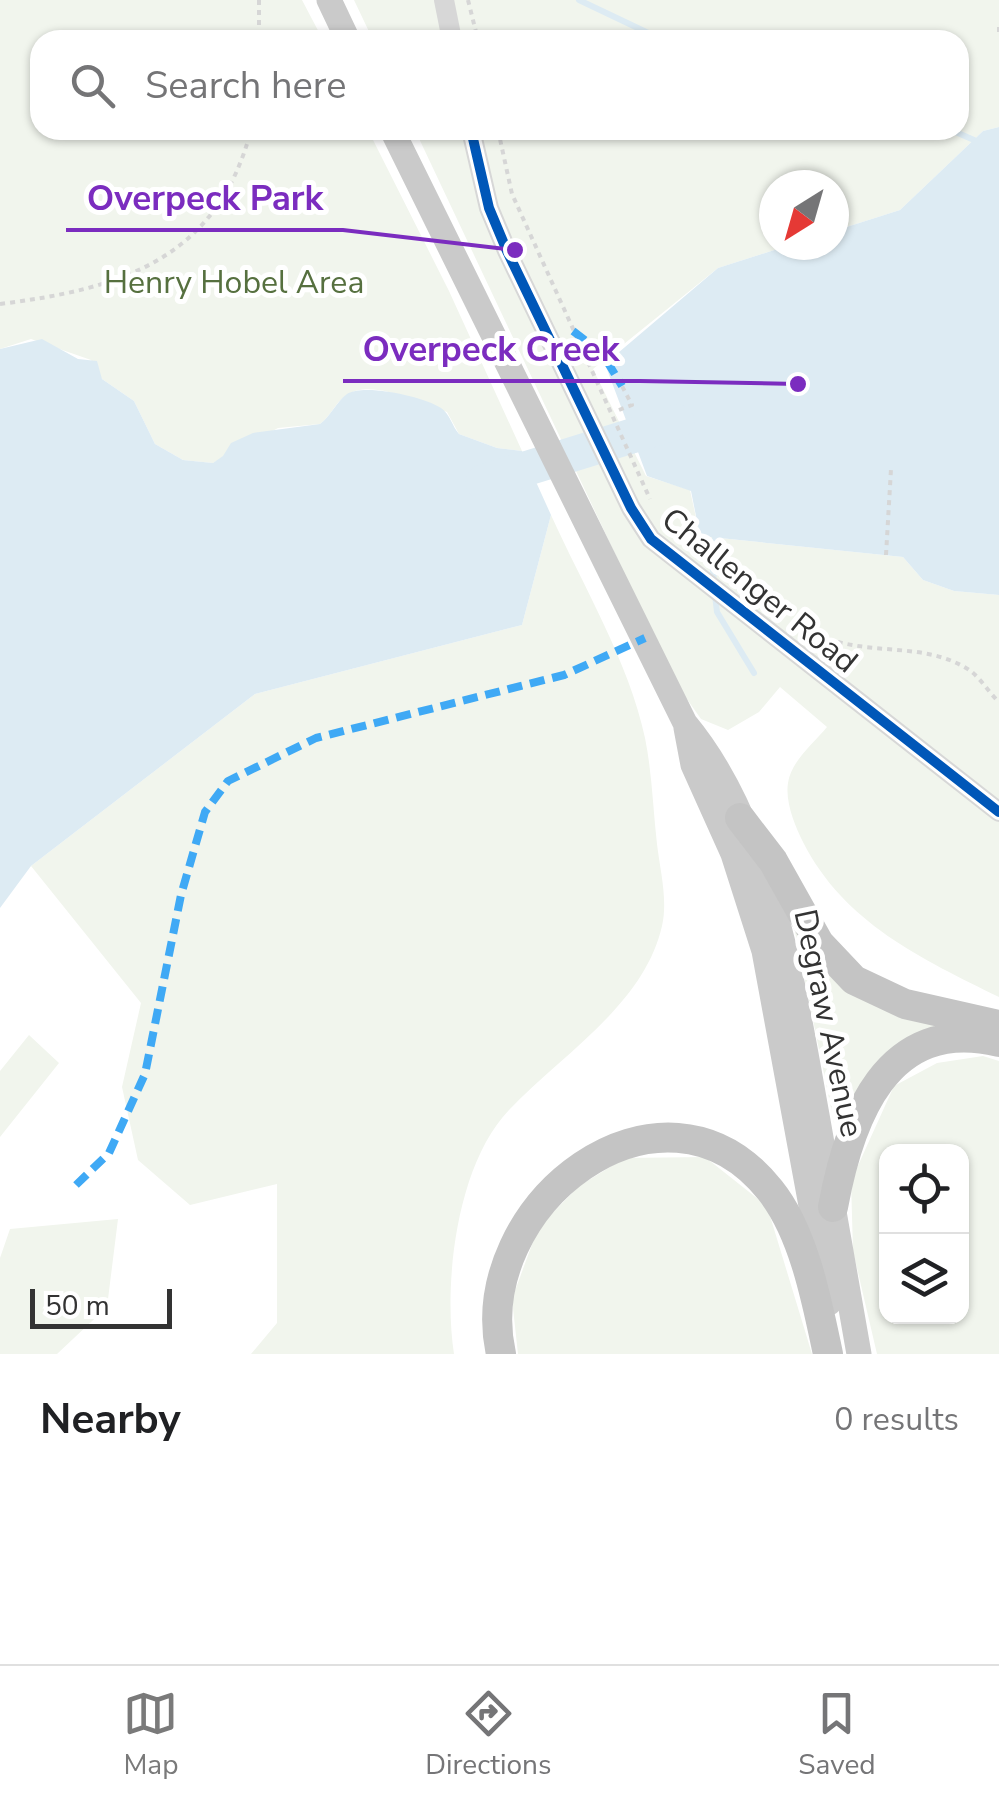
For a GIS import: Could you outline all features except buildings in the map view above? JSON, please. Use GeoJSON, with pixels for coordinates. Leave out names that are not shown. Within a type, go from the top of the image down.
{"type":"FeatureCollection","features":[{"type":"Feature","properties":{"kind":"highway"},"geometry":{"type":"LineString","coordinates":[[740,818],[773,861],[819,942],[854,980],[905,1004],[999,1025]]}},
{"type":"Feature","properties":{"kind":"highway"},"geometry":{"type":"LineString","coordinates":[[833,1207],[850,1130],[863,1104],[891,1069],[919,1050],[950,1040],[999,1042]]}},
{"type":"Feature","properties":{"kind":"highway"},"geometry":{"type":"LineString","coordinates":[[501,1354],[498,1323],[502,1278],[529,1216],[561,1180],[599,1155],[664,1140],[721,1152],[768,1187],[796,1240],[828,1354]]}},
{"type":"Feature","properties":{"kind":"main road"},"geometry":{"type":"LineString","coordinates":[[330,0],[344,30]]}},
{"type":"Feature","properties":{"kind":"main road","name":"Degraw Avenue"},"geometry":{"type":"LineString","coordinates":[[397,140],[686,723],[710,758],[740,818],[784,947],[859,1354]]}},
{"type":"Feature","properties":{"kind":"main road","name":"Degraw Avenue"},"geometry":{"type":"LineString","coordinates":[[686,723],[694,766],[733,854],[764,951],[836,1354]]}},
{"type":"Feature","properties":{"kind":"street"},"geometry":{"type":"LineString","coordinates":[[444,0],[450,30]]}},
{"type":"Feature","properties":{"kind":"street","name":"Challenger Road"},"geometry":{"type":"LineString","coordinates":[[474,140],[500,236],[588,392],[668,554],[999,812]]}},
{"type":"Feature","properties":{"kind":"path"},"geometry":{"type":"LineString","coordinates":[[259,0],[259,30]]}},
{"type":"Feature","properties":{"kind":"path"},"geometry":{"type":"LineString","coordinates":[[468,0],[476,30]]}},
{"type":"Feature","properties":{"kind":"path"},"geometry":{"type":"LineString","coordinates":[[999,27],[999,34]]}},
{"type":"Feature","properties":{"kind":"path"},"geometry":{"type":"LineString","coordinates":[[0,304],[127,279],[177,247],[217,210],[234,182],[248,140]]}},
{"type":"Feature","properties":{"kind":"path"},"geometry":{"type":"LineString","coordinates":[[500,140],[512,194],[588,392],[641,504],[657,512]]}},
{"type":"Feature","properties":{"kind":"path"},"geometry":{"type":"LineString","coordinates":[[619,410],[632,405],[622,386]]}},
{"type":"Feature","properties":{"kind":"path"},"geometry":{"type":"LineString","coordinates":[[886,555],[891,469]]}},
{"type":"Feature","properties":{"kind":"path"},"geometry":{"type":"LineString","coordinates":[[790,622],[846,648],[938,656],[969,669],[999,702]]}},
{"type":"Feature","properties":{"kind":"green space","name":"Henry Hobel Area"},"geometry":{"type":"Polygon","coordinates":[[[0,0],[302,0],[318,30],[30,30],[30,140],[373,140],[449,291],[522,451],[497,448],[459,434],[447,412],[370,389],[347,395],[320,424],[278,428],[213,463],[183,460],[155,444],[134,401],[102,379],[91,360],[31,339],[0,349],[0,0]]]}},
{"type":"Feature","properties":{"kind":"green space"},"geometry":{"type":"Polygon","coordinates":[[[354,0],[999,0],[999,127],[983,131],[900,210],[849,226],[849,170],[759,170],[759,255],[718,268],[593,369],[646,476],[690,490],[700,536],[903,557],[923,580],[954,591],[999,595],[999,997],[888,936],[840,895],[820,870],[797,829],[787,790],[794,767],[827,727],[780,687],[759,712],[728,730],[701,719],[677,685],[420,140],[969,140],[969,30],[368,30],[354,0]]]}},
{"type":"Feature","properties":{"kind":"green space"},"geometry":{"type":"Polygon","coordinates":[[[551,515],[617,653],[645,738],[664,895],[662,926],[652,954],[638,980],[598,1027],[509,1110],[491,1133],[477,1161],[466,1192],[453,1259],[454,1354],[251,1354],[277,1323],[277,1184],[190,1205],[138,1160],[122,1087],[141,1003],[31,866],[255,694],[522,625],[551,515]]]}},
{"type":"Feature","properties":{"kind":"green space"},"geometry":{"type":"Polygon","coordinates":[[[793,922],[838,980],[966,1026],[873,1074],[834,1123],[793,922]]]}},
{"type":"Feature","properties":{"kind":"green space"},"geometry":{"type":"Polygon","coordinates":[[[29,1035],[59,1063],[0,1137],[0,1071],[29,1035]]]}},
{"type":"Feature","properties":{"kind":"green space"},"geometry":{"type":"Polygon","coordinates":[[[983,1056],[999,1061],[999,1354],[877,1354],[853,1251],[851,1181],[894,1086],[937,1063],[983,1056]]]}},
{"type":"Feature","properties":{"kind":"green space"},"geometry":{"type":"Polygon","coordinates":[[[705,1157],[767,1206],[812,1354],[518,1354],[512,1299],[538,1228],[579,1186],[625,1158],[705,1157]]]}},
{"type":"Feature","properties":{"kind":"green space"},"geometry":{"type":"Polygon","coordinates":[[[118,1219],[107,1307],[57,1354],[0,1354],[0,1258],[10,1229],[118,1219]]]}},
{"type":"Feature","properties":{"kind":"shaded area"},"geometry":{"type":"Polygon","coordinates":[[[999,127],[999,595],[954,591],[923,580],[903,557],[700,536],[691,491],[647,476],[605,364],[718,268],[759,255],[759,260],[849,260],[849,226],[900,210],[983,131],[999,127]]]}},
{"type":"Feature","properties":{"kind":"shaded area"},"geometry":{"type":"Polygon","coordinates":[[[42,339],[78,359],[97,361],[102,379],[134,401],[155,444],[183,460],[213,463],[231,443],[253,433],[320,424],[343,397],[355,391],[394,393],[441,408],[459,434],[497,448],[522,451],[551,515],[522,625],[255,694],[31,866],[0,908],[0,349],[42,339]]]}},
{"type":"Feature","properties":{"kind":"waterway"},"geometry":{"type":"LineString","coordinates":[[579,0],[642,30]]}},
{"type":"Feature","properties":{"kind":"waterway"},"geometry":{"type":"LineString","coordinates":[[969,138],[974,140]]}},
{"type":"Feature","properties":{"kind":"waterway"},"geometry":{"type":"LineString","coordinates":[[483,482],[677,422]]}},
{"type":"Feature","properties":{"kind":"waterway"},"geometry":{"type":"LineString","coordinates":[[714,582],[711,548],[718,531]]}},
{"type":"Feature","properties":{"kind":"waterway"},"geometry":{"type":"LineString","coordinates":[[715,595],[717,612],[754,673]]}},
{"type":"Feature","properties":{"kind":"marked path"},"geometry":{"type":"LineString","coordinates":[[573,331],[602,353],[622,386]]}},
{"type":"Feature","properties":{"kind":"marked path"},"geometry":{"type":"LineString","coordinates":[[76,1185],[109,1153],[145,1074],[181,895],[205,812],[228,781],[316,738],[564,675],[645,638]]}},
{"type":"Feature","properties":{"kind":"cycle path"},"geometry":{"type":"LineString","coordinates":[[473,140],[489,208],[507,251],[631,508],[651,539],[999,812]]}},
{"type":"Feature","properties":{"kind":"place","name":"Overpeck Park"},"geometry":{"type":"Point","coordinates":[515,250]}},
{"type":"Feature","properties":{"kind":"place","name":"Overpeck Creek"},"geometry":{"type":"Point","coordinates":[798,384]}}]}
